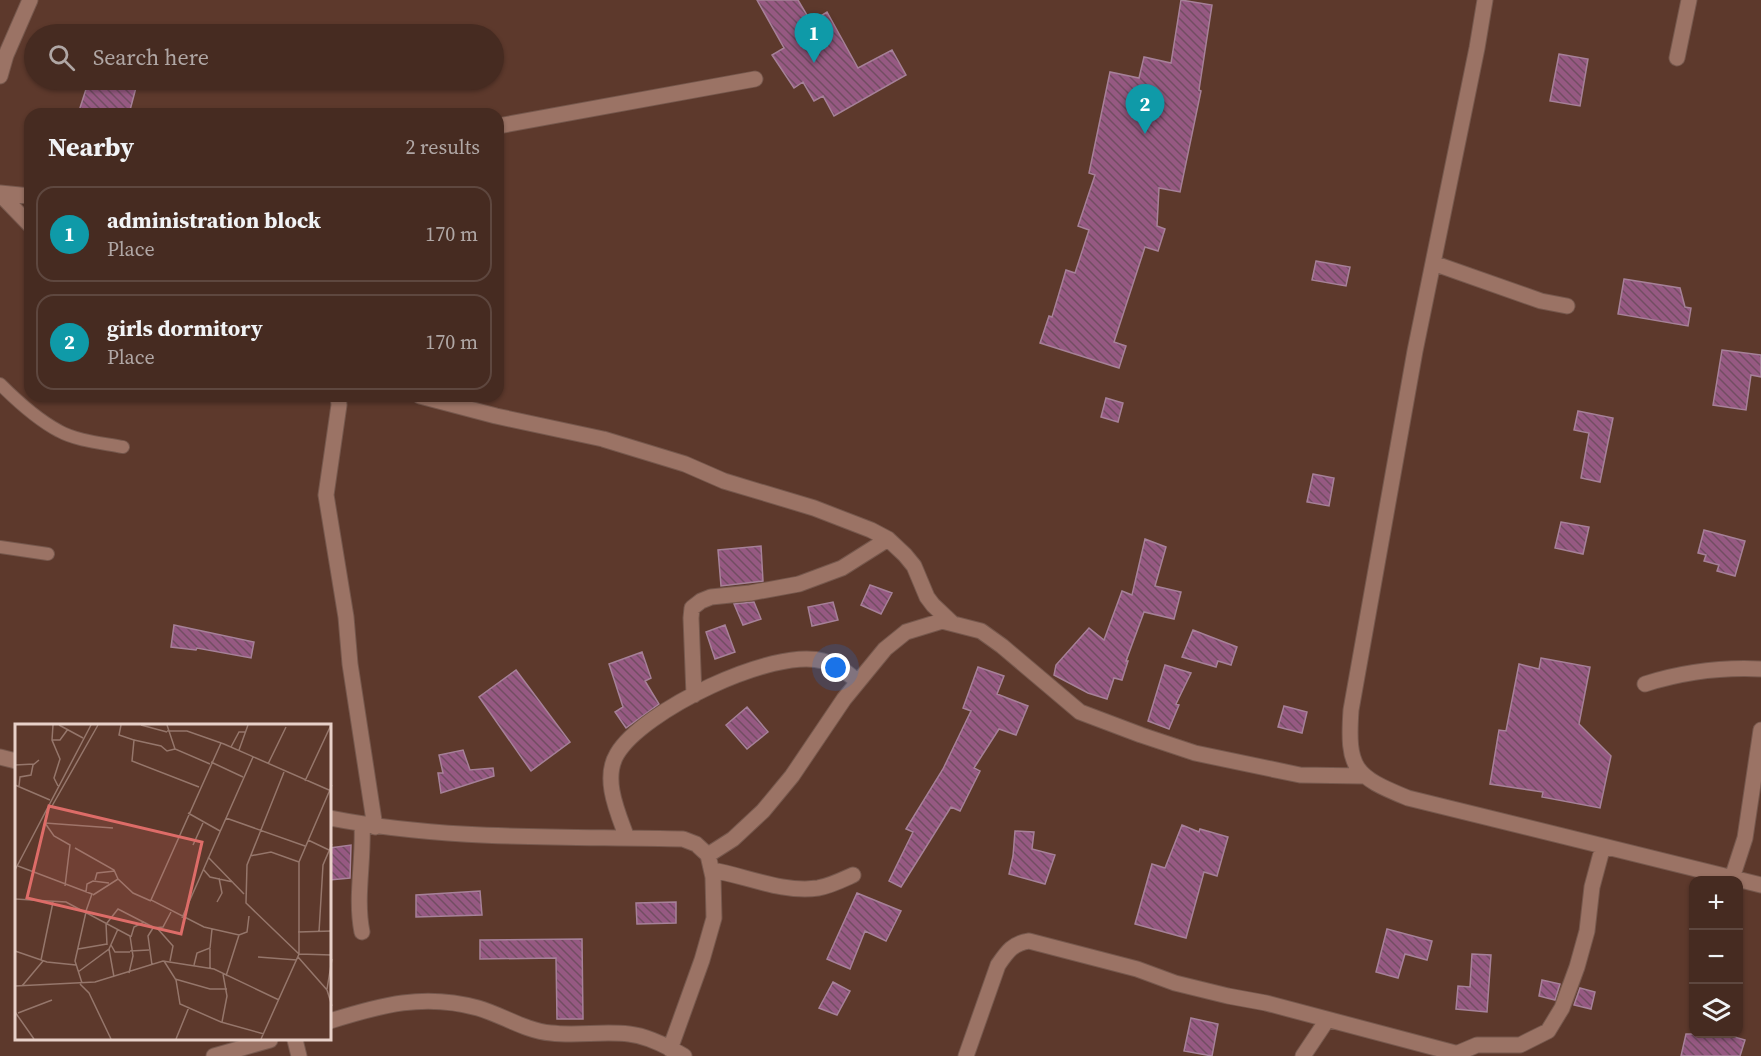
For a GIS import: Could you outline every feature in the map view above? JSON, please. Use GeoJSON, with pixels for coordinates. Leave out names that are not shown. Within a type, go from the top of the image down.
{"type":"FeatureCollection","features":[{"type":"Feature","properties":{"kind":"street"},"geometry":{"type":"LineString","coordinates":[[0,76],[6,55],[30,0]]}},
{"type":"Feature","properties":{"kind":"street"},"geometry":{"type":"LineString","coordinates":[[1485,0],[1415,351],[1351,710],[1349,747],[1355,764],[1363,776],[1378,786],[1408,798],[1724,876]]}},
{"type":"Feature","properties":{"kind":"street"},"geometry":{"type":"LineString","coordinates":[[1677,58],[1689,0]]}},
{"type":"Feature","properties":{"kind":"street"},"geometry":{"type":"LineString","coordinates":[[504,125],[755,79]]}},
{"type":"Feature","properties":{"kind":"street"},"geometry":{"type":"LineString","coordinates":[[0,194],[24,196]]}},
{"type":"Feature","properties":{"kind":"street"},"geometry":{"type":"LineString","coordinates":[[0,194],[24,219]]}},
{"type":"Feature","properties":{"kind":"street"},"geometry":{"type":"LineString","coordinates":[[1433,263],[1541,301],[1567,306]]}},
{"type":"Feature","properties":{"kind":"street"},"geometry":{"type":"LineString","coordinates":[[339,402],[326,495],[346,617],[368,826],[363,846],[359,900],[362,932]]}},
{"type":"Feature","properties":{"kind":"street"},"geometry":{"type":"LineString","coordinates":[[443,402],[603,439],[675,460],[724,481],[814,508],[871,530],[888,539],[914,566],[927,597],[952,623]]}},
{"type":"Feature","properties":{"kind":"street"},"geometry":{"type":"LineString","coordinates":[[694,695],[690,618],[692,608],[711,597],[799,584],[842,568],[888,539]]}},
{"type":"Feature","properties":{"kind":"street"},"geometry":{"type":"LineString","coordinates":[[332,1020],[378,1006],[430,1000],[477,1008],[549,1033],[631,1034],[654,1041],[677,1053],[714,918],[710,862],[763,811],[792,776],[844,699],[885,649],[906,632],[942,621],[981,631],[1080,712],[1141,735],[1195,753],[1300,775],[1363,776]]}},
{"type":"Feature","properties":{"kind":"street"},"geometry":{"type":"LineString","coordinates":[[627,838],[613,800],[612,774],[616,755],[633,735],[674,706],[714,684],[777,663],[822,660],[843,669],[858,682]]}},
{"type":"Feature","properties":{"kind":"street"},"geometry":{"type":"LineString","coordinates":[[1645,684],[1680,674],[1727,669],[1761,669]]}},
{"type":"Feature","properties":{"kind":"street"},"geometry":{"type":"LineString","coordinates":[[1733,876],[1745,838],[1761,730]]}},
{"type":"Feature","properties":{"kind":"street"},"geometry":{"type":"LineString","coordinates":[[0,757],[15,761]]}},
{"type":"Feature","properties":{"kind":"street"},"geometry":{"type":"LineString","coordinates":[[332,818],[368,826],[483,836],[683,839],[696,844],[710,862],[766,883],[802,890],[821,888],[853,875]]}},
{"type":"Feature","properties":{"kind":"street"},"geometry":{"type":"LineString","coordinates":[[966,1056],[998,965],[1006,952],[1017,943],[1029,941],[1137,969],[1174,983],[1266,1003],[1453,1054],[1520,1045],[1548,1031],[1562,1008],[1587,931],[1592,887],[1603,846]]}},
{"type":"Feature","properties":{"kind":"street"},"geometry":{"type":"LineString","coordinates":[[1743,881],[1761,885]]}},
{"type":"Feature","properties":{"kind":"street"},"geometry":{"type":"LineString","coordinates":[[1303,1056],[1327,1020]]}},
{"type":"Feature","properties":{"kind":"street"},"geometry":{"type":"LineString","coordinates":[[214,1056],[266,1041]]}},
{"type":"Feature","properties":{"kind":"street"},"geometry":{"type":"LineString","coordinates":[[295,1041],[299,1056]]}},
{"type":"Feature","properties":{"kind":"lane"},"geometry":{"type":"LineString","coordinates":[[0,384],[14,399],[60,432],[123,447]]}},
{"type":"Feature","properties":{"kind":"lane"},"geometry":{"type":"LineString","coordinates":[[0,547],[48,554]]}},
{"type":"Feature","properties":{"kind":"building"},"geometry":{"type":"Polygon","coordinates":[[[757,0],[798,0],[811,22],[827,12],[858,68],[892,50],[906,75],[834,116],[823,96],[814,101],[803,82],[794,88],[772,55],[784,48],[757,0]]]}},
{"type":"Feature","properties":{"kind":"building"},"geometry":{"type":"Polygon","coordinates":[[[1181,0],[1212,5],[1199,90],[1201,91],[1180,192],[1159,188],[1157,226],[1165,229],[1158,251],[1145,247],[1114,342],[1126,346],[1119,368],[1040,343],[1049,316],[1052,317],[1066,270],[1075,273],[1089,230],[1078,226],[1095,175],[1089,173],[1110,72],[1139,78],[1144,57],[1171,63],[1181,0]]]}},
{"type":"Feature","properties":{"kind":"building"},"geometry":{"type":"Polygon","coordinates":[[[1559,54],[1588,59],[1580,106],[1550,101],[1559,54]]]}},
{"type":"Feature","properties":{"kind":"building"},"geometry":{"type":"Polygon","coordinates":[[[86,90],[135,90],[131,108],[80,108],[86,90]]]}},
{"type":"Feature","properties":{"kind":"building"},"geometry":{"type":"Polygon","coordinates":[[[1316,261],[1350,267],[1346,286],[1312,280],[1316,261]]]}},
{"type":"Feature","properties":{"kind":"building"},"geometry":{"type":"Polygon","coordinates":[[[1624,279],[1680,288],[1685,307],[1691,308],[1688,326],[1618,314],[1624,279]]]}},
{"type":"Feature","properties":{"kind":"building"},"geometry":{"type":"Polygon","coordinates":[[[1722,350],[1761,355],[1761,377],[1751,375],[1746,410],[1713,405],[1722,350]]]}},
{"type":"Feature","properties":{"kind":"building"},"geometry":{"type":"Polygon","coordinates":[[[1106,398],[1123,403],[1118,422],[1101,417],[1106,398]]]}},
{"type":"Feature","properties":{"kind":"building"},"geometry":{"type":"Polygon","coordinates":[[[1578,411],[1613,418],[1600,482],[1581,478],[1589,433],[1574,430],[1578,411]]]}},
{"type":"Feature","properties":{"kind":"building"},"geometry":{"type":"Polygon","coordinates":[[[1313,474],[1334,478],[1329,506],[1307,502],[1313,474]]]}},
{"type":"Feature","properties":{"kind":"building"},"geometry":{"type":"Polygon","coordinates":[[[1561,522],[1589,527],[1583,554],[1555,548],[1561,522]]]}},
{"type":"Feature","properties":{"kind":"building"},"geometry":{"type":"Polygon","coordinates":[[[1704,530],[1745,541],[1735,576],[1717,571],[1719,565],[1704,561],[1706,555],[1698,553],[1704,530]]]}},
{"type":"Feature","properties":{"kind":"building"},"geometry":{"type":"Polygon","coordinates":[[[1145,539],[1166,547],[1155,586],[1181,592],[1174,619],[1144,612],[1126,661],[1128,661],[1122,680],[1114,678],[1107,699],[1088,693],[1054,675],[1056,665],[1089,628],[1104,640],[1122,591],[1132,595],[1145,539]]]}},
{"type":"Feature","properties":{"kind":"building"},"geometry":{"type":"Polygon","coordinates":[[[761,546],[763,581],[721,586],[718,550],[761,546]]]}},
{"type":"Feature","properties":{"kind":"building"},"geometry":{"type":"Polygon","coordinates":[[[870,585],[892,593],[881,614],[861,605],[870,585]]]}},
{"type":"Feature","properties":{"kind":"building"},"geometry":{"type":"Polygon","coordinates":[[[754,602],[761,619],[743,625],[734,604],[754,602]]]}},
{"type":"Feature","properties":{"kind":"building"},"geometry":{"type":"Polygon","coordinates":[[[833,602],[838,620],[812,626],[808,607],[833,602]]]}},
{"type":"Feature","properties":{"kind":"building"},"geometry":{"type":"Polygon","coordinates":[[[174,625],[254,642],[251,658],[197,648],[196,650],[171,647],[174,625]]]}},
{"type":"Feature","properties":{"kind":"building"},"geometry":{"type":"Polygon","coordinates":[[[725,625],[735,652],[715,659],[706,632],[725,625]]]}},
{"type":"Feature","properties":{"kind":"building"},"geometry":{"type":"Polygon","coordinates":[[[1193,630],[1237,647],[1231,665],[1218,661],[1216,667],[1182,657],[1193,630]]]}},
{"type":"Feature","properties":{"kind":"building"},"geometry":{"type":"Polygon","coordinates":[[[642,652],[651,678],[645,681],[659,704],[626,728],[615,712],[623,707],[609,664],[642,652]]]}},
{"type":"Feature","properties":{"kind":"building"},"geometry":{"type":"Polygon","coordinates":[[[1541,658],[1590,667],[1579,724],[1611,756],[1600,808],[1542,797],[1543,792],[1490,784],[1499,730],[1506,731],[1519,664],[1539,669],[1541,658]]]}},
{"type":"Feature","properties":{"kind":"building"},"geometry":{"type":"Polygon","coordinates":[[[1165,665],[1191,673],[1176,704],[1179,705],[1169,729],[1148,721],[1165,665]]]}},
{"type":"Feature","properties":{"kind":"building"},"geometry":{"type":"Polygon","coordinates":[[[978,667],[1004,676],[997,694],[1028,706],[1016,735],[999,729],[974,768],[980,771],[960,811],[951,807],[901,887],[889,881],[913,832],[906,829],[943,769],[971,711],[963,708],[978,667]]]}},
{"type":"Feature","properties":{"kind":"building"},"geometry":{"type":"Polygon","coordinates":[[[516,670],[570,742],[531,771],[479,697],[516,670]]]}},
{"type":"Feature","properties":{"kind":"building"},"geometry":{"type":"Polygon","coordinates":[[[1284,706],[1307,712],[1302,733],[1278,727],[1284,706]]]}},
{"type":"Feature","properties":{"kind":"building"},"geometry":{"type":"Polygon","coordinates":[[[747,707],[768,732],[747,749],[726,725],[747,707]]]}},
{"type":"Feature","properties":{"kind":"building"},"geometry":{"type":"Polygon","coordinates":[[[463,750],[470,770],[493,768],[494,776],[441,793],[438,773],[443,773],[439,755],[463,750]]]}},
{"type":"Feature","properties":{"kind":"building"},"geometry":{"type":"Polygon","coordinates":[[[1182,825],[1199,832],[1200,829],[1228,837],[1217,876],[1204,872],[1186,938],[1135,924],[1152,864],[1165,868],[1182,825]]]}},
{"type":"Feature","properties":{"kind":"building"},"geometry":{"type":"Polygon","coordinates":[[[1015,831],[1034,832],[1032,849],[1055,855],[1045,884],[1009,874],[1015,831]]]}},
{"type":"Feature","properties":{"kind":"building"},"geometry":{"type":"Polygon","coordinates":[[[351,845],[350,878],[332,880],[332,848],[351,845]]]}},
{"type":"Feature","properties":{"kind":"building"},"geometry":{"type":"Polygon","coordinates":[[[480,891],[482,915],[416,917],[416,895],[480,891]]]}},
{"type":"Feature","properties":{"kind":"building"},"geometry":{"type":"Polygon","coordinates":[[[857,893],[901,911],[886,941],[865,931],[850,969],[827,959],[857,893]]]}},
{"type":"Feature","properties":{"kind":"building"},"geometry":{"type":"Polygon","coordinates":[[[676,902],[676,923],[637,924],[636,903],[676,902]]]}},
{"type":"Feature","properties":{"kind":"building"},"geometry":{"type":"Polygon","coordinates":[[[1387,929],[1432,941],[1427,960],[1405,954],[1398,978],[1376,972],[1387,929]]]}},
{"type":"Feature","properties":{"kind":"building"},"geometry":{"type":"Polygon","coordinates":[[[582,939],[583,1019],[557,1019],[556,958],[480,959],[480,940],[582,939]]]}},
{"type":"Feature","properties":{"kind":"building"},"geometry":{"type":"Polygon","coordinates":[[[1472,954],[1491,955],[1487,1012],[1456,1009],[1458,986],[1470,987],[1472,954]]]}},
{"type":"Feature","properties":{"kind":"building"},"geometry":{"type":"Polygon","coordinates":[[[1542,980],[1560,984],[1555,1000],[1539,996],[1542,980]]]}},
{"type":"Feature","properties":{"kind":"building"},"geometry":{"type":"Polygon","coordinates":[[[833,982],[850,991],[837,1015],[819,1008],[833,982]]]}},
{"type":"Feature","properties":{"kind":"building"},"geometry":{"type":"Polygon","coordinates":[[[1580,988],[1595,992],[1591,1009],[1574,1005],[1580,988]]]}},
{"type":"Feature","properties":{"kind":"building"},"geometry":{"type":"Polygon","coordinates":[[[1191,1018],[1218,1024],[1212,1056],[1184,1051],[1191,1018]]]}},
{"type":"Feature","properties":{"kind":"building"},"geometry":{"type":"Polygon","coordinates":[[[1686,1034],[1689,1034],[1689,1038],[1745,1040],[1740,1056],[1681,1056],[1686,1034]]]}},
{"type":"Feature","properties":{"kind":"place","name":"administration block"},"geometry":{"type":"Point","coordinates":[814,63]}},
{"type":"Feature","properties":{"kind":"place","name":"girls dormitory"},"geometry":{"type":"Point","coordinates":[1145,134]}}]}
